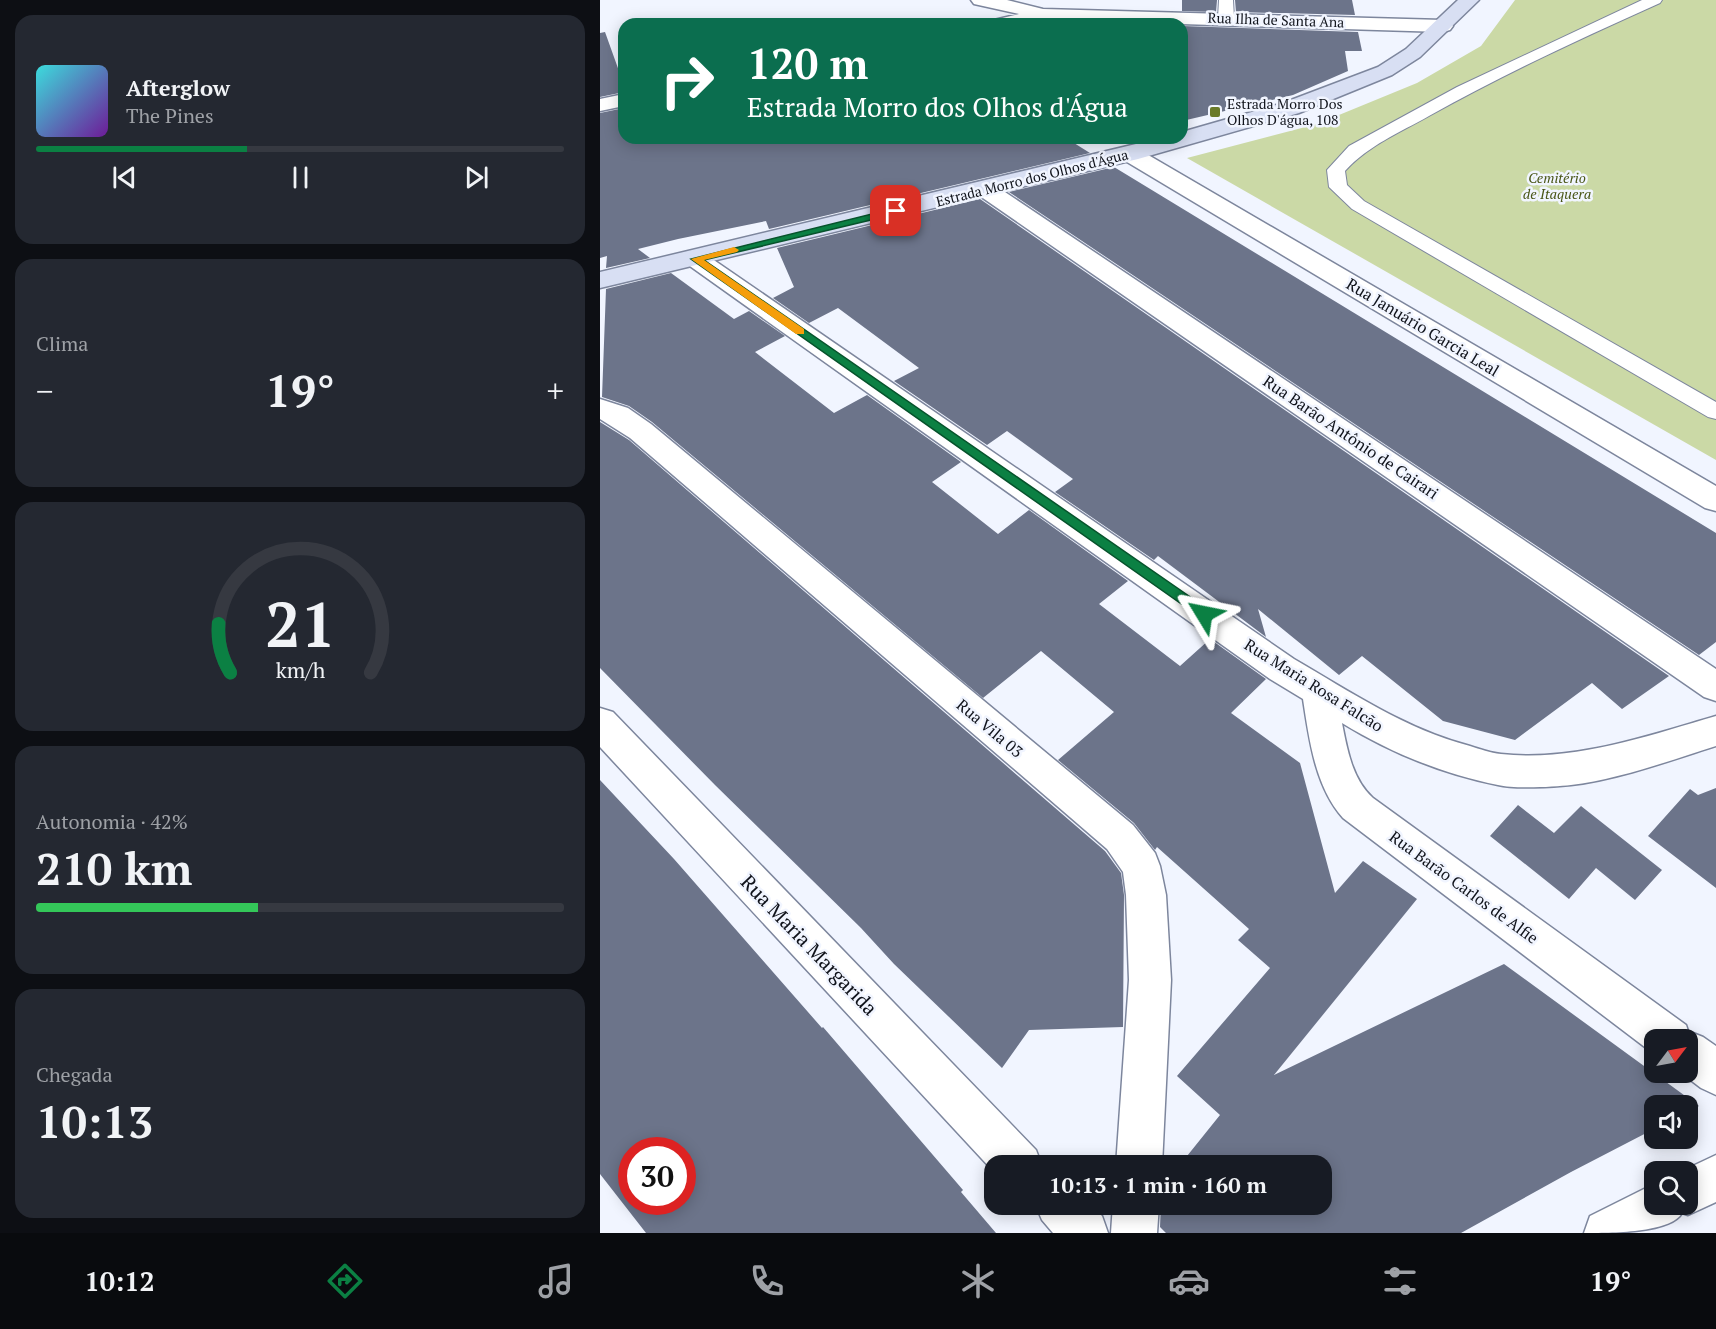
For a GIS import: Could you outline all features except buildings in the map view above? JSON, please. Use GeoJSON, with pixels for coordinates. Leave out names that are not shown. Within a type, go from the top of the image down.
{"type":"FeatureCollection","features":[{"type":"Feature","properties":{"kind":"main road","name":"Estrada Morro dos Olhos d'Água"},"geometry":{"type":"LineString","coordinates":[[1188,137],[1281,111],[1385,71],[1413,53],[1469,0]]}},
{"type":"Feature","properties":{"kind":"main road","name":"Estrada Morro dos Olhos d'Água"},"geometry":{"type":"LineString","coordinates":[[600,280],[696,259],[1165,144]]}},
{"type":"Feature","properties":{"kind":"street"},"geometry":{"type":"LineString","coordinates":[[981,0],[1048,14]]}},
{"type":"Feature","properties":{"kind":"street","name":"Rua Ilha de Santa Ana"},"geometry":{"type":"LineString","coordinates":[[1029,18],[1048,14],[1226,9],[1443,26]]}},
{"type":"Feature","properties":{"kind":"street"},"geometry":{"type":"LineString","coordinates":[[600,105],[618,101]]}},
{"type":"Feature","properties":{"kind":"street","name":"Rua Januário Garcia Leal"},"geometry":{"type":"LineString","coordinates":[[1130,154],[1716,500]]}},
{"type":"Feature","properties":{"kind":"street","name":"Rua Barão Antônio de Cairari"},"geometry":{"type":"LineString","coordinates":[[985,189],[1716,687]]}},
{"type":"Feature","properties":{"kind":"street","name":"Rua Maria Rosa Falcão"},"geometry":{"type":"LineString","coordinates":[[696,259],[1282,669],[1382,729],[1438,753],[1500,770],[1571,769],[1642,753],[1716,731]]}},
{"type":"Feature","properties":{"kind":"street","name":"Rua Vila 03"},"geometry":{"type":"LineString","coordinates":[[600,409],[627,420],[671,457],[1120,837],[1141,866],[1146,895],[1150,980],[1139,1155]]}},
{"type":"Feature","properties":{"kind":"street","name":"Rua Barão Carlos de Alfie"},"geometry":{"type":"LineString","coordinates":[[1319,690],[1328,743],[1340,779],[1352,801],[1379,824],[1656,1029]]}},
{"type":"Feature","properties":{"kind":"street","name":"Rua Maria Margarida"},"geometry":{"type":"LineString","coordinates":[[600,723],[1009,1155]]}},
{"type":"Feature","properties":{"kind":"street"},"geometry":{"type":"LineString","coordinates":[[1698,1060],[1716,1073]]}},
{"type":"Feature","properties":{"kind":"street"},"geometry":{"type":"LineString","coordinates":[[1698,1187],[1716,1178]]}},
{"type":"Feature","properties":{"kind":"street"},"geometry":{"type":"LineString","coordinates":[[1607,1233],[1644,1214]]}},
{"type":"Feature","properties":{"kind":"street"},"geometry":{"type":"LineString","coordinates":[[1068,1215],[1085,1233]]}},
{"type":"Feature","properties":{"kind":"street"},"geometry":{"type":"LineString","coordinates":[[1134,1233],[1135,1215]]}},
{"type":"Feature","properties":{"kind":"lane"},"geometry":{"type":"LineString","coordinates":[[1655,0],[1544,50],[1355,150],[1336,170],[1338,187],[1358,205],[1716,412]]}},
{"type":"Feature","properties":{"kind":"green space","name":"Cemitério de Itaquera"},"geometry":{"type":"Polygon","coordinates":[[[1515,0],[1716,0],[1716,460],[1187,158],[1317,124],[1417,83],[1481,46],[1515,0]]]}},
{"type":"Feature","properties":{"kind":"slow traffic"},"geometry":{"type":"LineString","coordinates":[[734,250],[696,259],[800,331]]}},
{"type":"Feature","properties":{"kind":"place","name":"Estrada Morro Dos Olhos D'água, 108"},"geometry":{"type":"Point","coordinates":[1215,112]}},
{"type":"Feature","properties":{"kind":"route"},"geometry":{"type":"LineString","coordinates":[[896,211],[696,259],[1204,614]]}}]}
